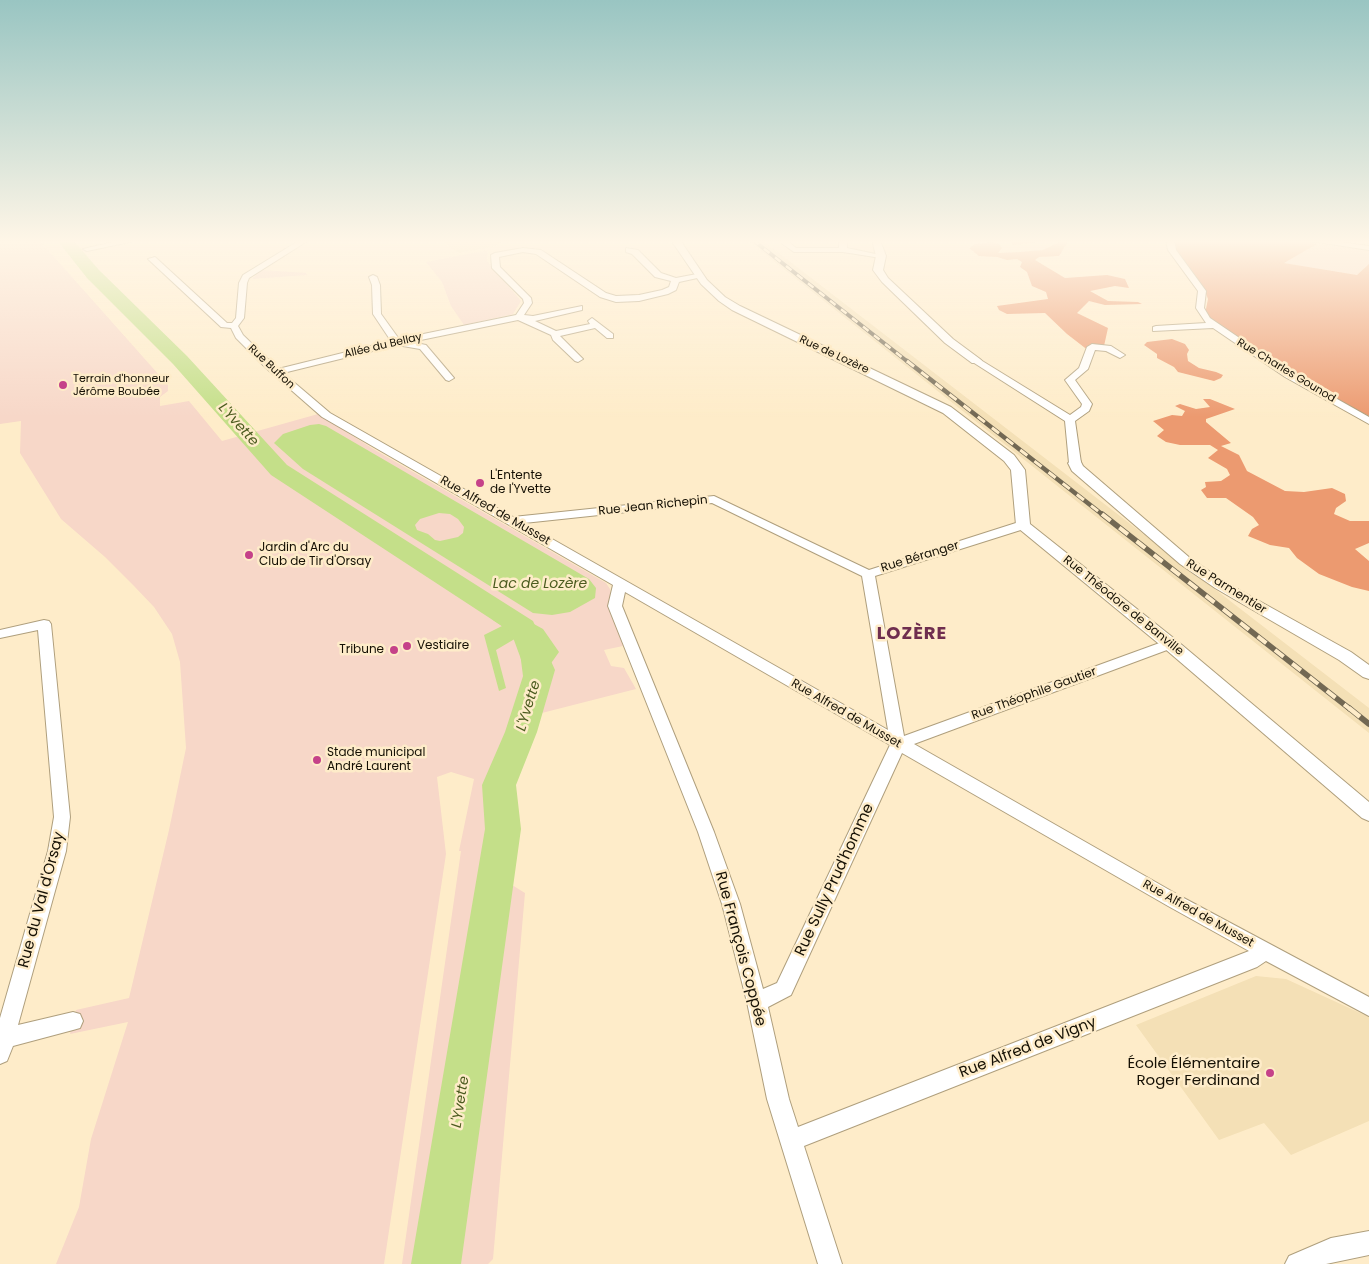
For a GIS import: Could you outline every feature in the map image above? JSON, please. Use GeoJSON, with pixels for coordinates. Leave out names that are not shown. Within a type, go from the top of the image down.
{"type":"FeatureCollection","features":[{"type":"Feature","properties":{"kind":"street","name":"Rue Buffon"},"geometry":{"type":"LineString","coordinates":[[196,299],[224,325],[234,326],[239,336],[276,372],[326,415]]}},
{"type":"Feature","properties":{"kind":"street"},"geometry":{"type":"LineString","coordinates":[[234,326],[240,318],[242,299]]}},
{"type":"Feature","properties":{"kind":"street"},"geometry":{"type":"LineString","coordinates":[[376,299],[377,314],[397,342],[423,347],[448,378]]}},
{"type":"Feature","properties":{"kind":"street"},"geometry":{"type":"LineString","coordinates":[[527,299],[528,303],[519,317],[555,334],[556,338],[578,359]]}},
{"type":"Feature","properties":{"kind":"street","name":"Rue de Lozère"},"geometry":{"type":"LineString","coordinates":[[722,299],[736,308],[908,390],[962,420],[1016,465],[1023,525]]}},
{"type":"Feature","properties":{"kind":"street"},"geometry":{"type":"LineString","coordinates":[[905,299],[949,341],[976,361],[1070,420]]}},
{"type":"Feature","properties":{"kind":"street","name":"Rue Charles Gounod"},"geometry":{"type":"LineString","coordinates":[[1202,299],[1201,313],[1214,325],[1288,375],[1369,421]]}},
{"type":"Feature","properties":{"kind":"street","name":"Allée du Bellay"},"geometry":{"type":"LineString","coordinates":[[276,372],[397,342],[519,317],[534,318],[579,308]]}},
{"type":"Feature","properties":{"kind":"street"},"geometry":{"type":"LineString","coordinates":[[555,334],[594,323],[610,336]]}},
{"type":"Feature","properties":{"kind":"street"},"geometry":{"type":"LineString","coordinates":[[1156,329],[1214,325]]}},
{"type":"Feature","properties":{"kind":"street"},"geometry":{"type":"LineString","coordinates":[[1070,420],[1085,409],[1087,404],[1070,380],[1083,369],[1092,347],[1108,348],[1120,355]]}},
{"type":"Feature","properties":{"kind":"street","name":"Rue Alfred de Musset"},"geometry":{"type":"LineString","coordinates":[[326,415],[898,744],[1265,951],[1369,1007]]}},
{"type":"Feature","properties":{"kind":"street"},"geometry":{"type":"LineString","coordinates":[[1070,420],[1075,463]]}},
{"type":"Feature","properties":{"kind":"street","name":"Rue Parmentier"},"geometry":{"type":"LineString","coordinates":[[1075,463],[1077,468],[1186,561],[1220,585],[1344,656],[1369,673]]}},
{"type":"Feature","properties":{"kind":"street","name":"Rue Jean Richepin"},"geometry":{"type":"LineString","coordinates":[[511,521],[714,500],[868,574]]}},
{"type":"Feature","properties":{"kind":"street","name":"Rue Béranger"},"geometry":{"type":"LineString","coordinates":[[898,744],[868,574],[1023,525]]}},
{"type":"Feature","properties":{"kind":"street","name":"Rue Théodore de Banville"},"geometry":{"type":"LineString","coordinates":[[1023,525],[1170,644],[1369,813]]}},
{"type":"Feature","properties":{"kind":"street","name":"Rue François Coppée"},"geometry":{"type":"LineString","coordinates":[[620,584],[615,606],[706,832],[731,904],[757,1002],[776,1091],[790,1142],[830,1264]]}},
{"type":"Feature","properties":{"kind":"street","name":"Rue du Val d'Orsay"},"geometry":{"type":"LineString","coordinates":[[0,634],[44,624],[62,817],[58,851],[1,1044]]}},
{"type":"Feature","properties":{"kind":"street","name":"Rue Théophile Gautier"},"geometry":{"type":"LineString","coordinates":[[898,744],[1170,644]]}},
{"type":"Feature","properties":{"kind":"street","name":"Rue Sully Prud'homme"},"geometry":{"type":"LineString","coordinates":[[757,1002],[784,989],[898,744]]}},
{"type":"Feature","properties":{"kind":"street","name":"Rue Alfred de Vigny"},"geometry":{"type":"LineString","coordinates":[[790,1142],[1250,961],[1265,951]]}},
{"type":"Feature","properties":{"kind":"street"},"geometry":{"type":"LineString","coordinates":[[1,1044],[73,1021]]}},
{"type":"Feature","properties":{"kind":"street"},"geometry":{"type":"LineString","coordinates":[[1297,1264],[1330,1250],[1369,1243]]}},
{"type":"Feature","properties":{"kind":"shaded area","name":"Stade municipal André Laurent"},"geometry":{"type":"Polygon","coordinates":[[[0,299],[91,299],[168,385],[168,391],[160,397],[160,406],[189,401],[222,441],[318,414],[375,450],[606,583],[610,589],[611,597],[608,605],[623,646],[604,650],[611,666],[624,668],[636,689],[534,715],[504,786],[506,828],[504,857],[511,862],[512,885],[525,893],[493,1259],[488,1264],[402,1264],[461,851],[459,851],[474,779],[451,772],[437,777],[446,854],[384,1264],[56,1264],[79,1207],[91,1139],[128,1022],[70,1034],[76,1010],[129,998],[169,830],[186,748],[180,662],[172,634],[154,607],[134,586],[105,557],[61,519],[20,453],[21,421],[0,424],[0,299]]]}},
{"type":"Feature","properties":{"kind":"shaded area"},"geometry":{"type":"Polygon","coordinates":[[[448,299],[519,299],[521,301],[513,314],[464,325],[448,299]]]}},
{"type":"Feature","properties":{"kind":"shaded area"},"geometry":{"type":"Polygon","coordinates":[[[821,299],[839,299],[1369,708],[1369,733],[821,299]]]}},
{"type":"Feature","properties":{"kind":"shaded area"},"geometry":{"type":"Polygon","coordinates":[[[1048,299],[1104,299],[1108,301],[1138,302],[1142,304],[1105,305],[1089,301],[1077,313],[1108,328],[1104,346],[1089,351],[1067,334],[1045,313],[1007,314],[999,310],[997,306],[1048,299]]]}},
{"type":"Feature","properties":{"kind":"shaded area"},"geometry":{"type":"Polygon","coordinates":[[[1208,299],[1369,299],[1369,416],[1337,400],[1334,393],[1310,379],[1300,381],[1221,328],[1205,314],[1208,299]]]}},
{"type":"Feature","properties":{"kind":"shaded area"},"geometry":{"type":"Polygon","coordinates":[[[1172,339],[1185,344],[1189,350],[1187,354],[1188,361],[1199,368],[1223,375],[1221,378],[1214,381],[1178,372],[1174,367],[1157,358],[1157,354],[1144,345],[1147,342],[1172,339]]]}},
{"type":"Feature","properties":{"kind":"shaded area"},"geometry":{"type":"Polygon","coordinates":[[[1203,399],[1210,399],[1235,409],[1206,419],[1206,422],[1231,443],[1221,446],[1239,455],[1247,471],[1285,491],[1304,492],[1332,488],[1345,494],[1346,501],[1336,508],[1334,514],[1350,521],[1369,521],[1369,543],[1355,549],[1369,561],[1369,591],[1352,587],[1319,574],[1297,558],[1289,548],[1270,545],[1248,536],[1252,529],[1259,525],[1253,517],[1226,498],[1207,498],[1201,490],[1206,487],[1205,482],[1221,481],[1230,475],[1227,469],[1208,458],[1218,450],[1210,445],[1180,445],[1166,442],[1157,436],[1164,430],[1153,421],[1172,415],[1182,416],[1185,411],[1175,406],[1180,404],[1196,409],[1210,407],[1203,399]]]}},
{"type":"Feature","properties":{"kind":"shaded area","name":"École Élémentaire Roger Ferdinand"},"geometry":{"type":"Polygon","coordinates":[[[1256,976],[1286,979],[1369,1017],[1369,1121],[1291,1155],[1264,1123],[1219,1140],[1136,1025],[1256,976]]]}},
{"type":"Feature","properties":{"kind":"water","name":"Lac de Lozère"},"geometry":{"type":"Polygon","coordinates":[[[319,424],[326,426],[589,579],[596,588],[595,598],[570,612],[552,615],[533,613],[303,469],[274,443],[283,434],[319,424]],[[439,513],[420,519],[415,525],[417,530],[428,534],[435,540],[440,541],[458,537],[463,533],[464,527],[458,519],[450,514],[439,513]]]}},
{"type":"Feature","properties":{"kind":"water"},"geometry":{"type":"Polygon","coordinates":[[[495,607],[503,607],[543,629],[559,652],[547,669],[523,676],[518,637],[496,650],[506,688],[499,691],[484,635],[502,626],[493,620],[495,607]]]}},
{"type":"Feature","properties":{"kind":"waterway","name":"L'Yvette"},"geometry":{"type":"LineString","coordinates":[[118,299],[180,360],[279,470],[523,627],[540,670],[521,732],[499,785],[503,829],[436,1264]]}},
{"type":"Feature","properties":{"kind":"railway"},"geometry":{"type":"LineString","coordinates":[[828,299],[908,362]]}},
{"type":"Feature","properties":{"kind":"railway"},"geometry":{"type":"LineString","coordinates":[[907,361],[1103,515]]}},
{"type":"Feature","properties":{"kind":"railway"},"geometry":{"type":"LineString","coordinates":[[1102,514],[1350,709]]}},
{"type":"Feature","properties":{"kind":"railway"},"geometry":{"type":"LineString","coordinates":[[1349,708],[1369,724]]}},
{"type":"Feature","properties":{"kind":"place","name":"Terrain d'honneur Jérôme Boubée"},"geometry":{"type":"Point","coordinates":[63,385]}},
{"type":"Feature","properties":{"kind":"place","name":"L'Entente de l'Yvette"},"geometry":{"type":"Point","coordinates":[480,483]}},
{"type":"Feature","properties":{"kind":"place","name":"Jardin d'Arc du Club de Tir d'Orsay"},"geometry":{"type":"Point","coordinates":[249,555]}},
{"type":"Feature","properties":{"kind":"place","name":"Vestiaire"},"geometry":{"type":"Point","coordinates":[407,646]}},
{"type":"Feature","properties":{"kind":"place","name":"Tribune"},"geometry":{"type":"Point","coordinates":[394,650]}},
{"type":"Feature","properties":{"kind":"place","name":"Stade municipal André Laurent"},"geometry":{"type":"Point","coordinates":[317,760]}},
{"type":"Feature","properties":{"kind":"place","name":"École Élémentaire Roger Ferdinand"},"geometry":{"type":"Point","coordinates":[1270,1073]}},
{"type":"Feature","properties":{"kind":"district","name":"LOZÈRE"},"geometry":{"type":"Point","coordinates":[912,634]}}]}
